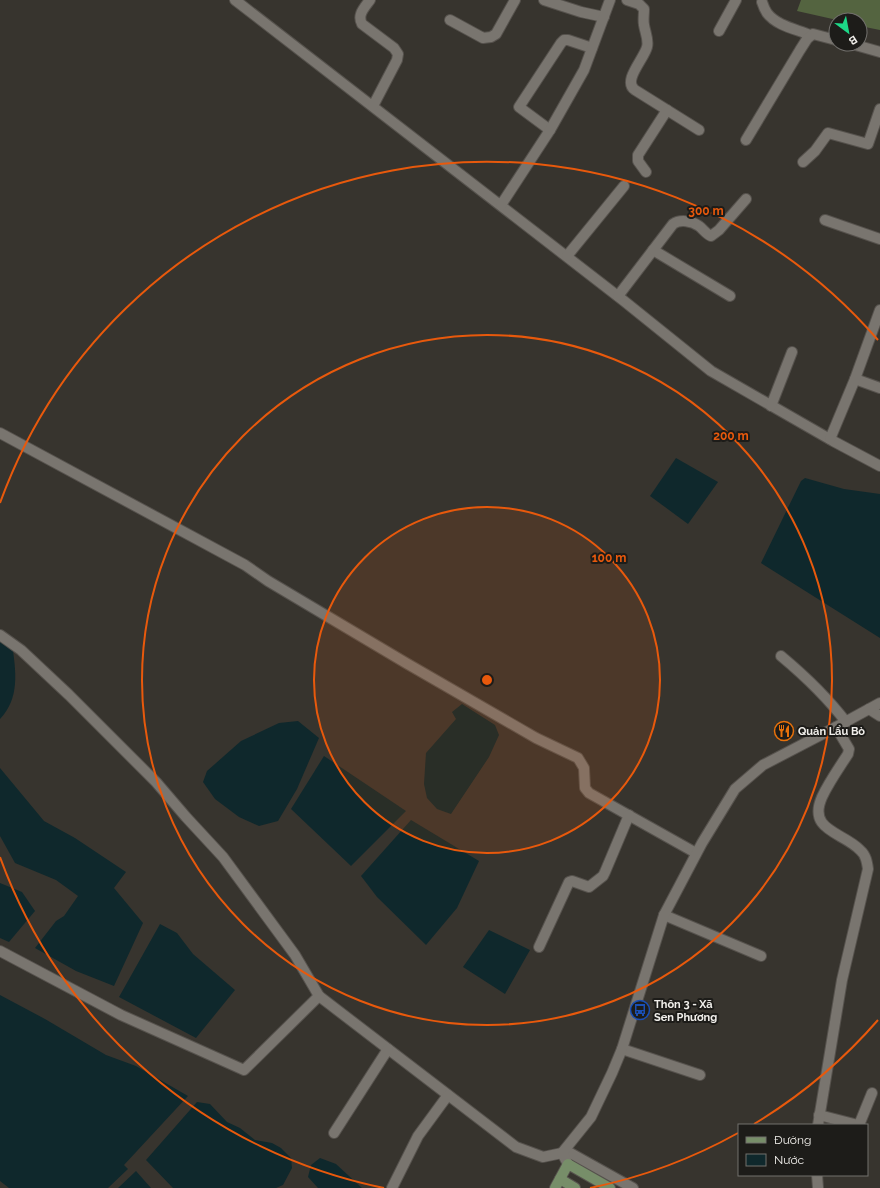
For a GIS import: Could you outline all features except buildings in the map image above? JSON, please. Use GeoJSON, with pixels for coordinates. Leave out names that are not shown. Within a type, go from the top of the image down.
{"type":"FeatureCollection","features":[{"type":"Feature","properties":{"kind":"main road"},"geometry":{"type":"LineString","coordinates":[[575,1188],[558,1184],[568,1164],[610,1188]]}},
{"type":"Feature","properties":{"kind":"street"},"geometry":{"type":"LineString","coordinates":[[235,0],[567,256],[711,372],[830,440],[880,466]]}},
{"type":"Feature","properties":{"kind":"street"},"geometry":{"type":"LineString","coordinates":[[370,0],[360,13],[362,24],[394,48],[398,54],[397,60],[373,106]]}},
{"type":"Feature","properties":{"kind":"street"},"geometry":{"type":"LineString","coordinates":[[450,20],[483,38],[491,37],[496,34],[515,0]]}},
{"type":"Feature","properties":{"kind":"street"},"geometry":{"type":"LineString","coordinates":[[544,0],[581,12],[604,17]]}},
{"type":"Feature","properties":{"kind":"street"},"geometry":{"type":"LineString","coordinates":[[500,205],[550,130],[584,70],[610,0]]}},
{"type":"Feature","properties":{"kind":"street"},"geometry":{"type":"LineString","coordinates":[[628,0],[638,4],[644,9],[644,23],[648,45],[632,74],[630,81],[631,85],[635,90],[699,130]]}},
{"type":"Feature","properties":{"kind":"street"},"geometry":{"type":"LineString","coordinates":[[719,32],[736,0]]}},
{"type":"Feature","properties":{"kind":"street"},"geometry":{"type":"LineString","coordinates":[[762,2],[767,13],[786,27],[810,35],[813,34],[828,38]]}},
{"type":"Feature","properties":{"kind":"street"},"geometry":{"type":"LineString","coordinates":[[746,140],[810,35]]}},
{"type":"Feature","properties":{"kind":"street"},"geometry":{"type":"LineString","coordinates":[[550,130],[519,107],[564,40],[592,48]]}},
{"type":"Feature","properties":{"kind":"street"},"geometry":{"type":"LineString","coordinates":[[868,49],[880,52]]}},
{"type":"Feature","properties":{"kind":"street"},"geometry":{"type":"LineString","coordinates":[[803,162],[815,151],[828,133],[868,144],[880,109]]}},
{"type":"Feature","properties":{"kind":"street"},"geometry":{"type":"LineString","coordinates":[[646,172],[638,161],[638,155],[668,110]]}},
{"type":"Feature","properties":{"kind":"street"},"geometry":{"type":"LineString","coordinates":[[567,256],[624,186]]}},
{"type":"Feature","properties":{"kind":"street"},"geometry":{"type":"LineString","coordinates":[[618,296],[674,224],[678,221],[698,225],[709,235],[714,235],[746,199]]}},
{"type":"Feature","properties":{"kind":"street"},"geometry":{"type":"LineString","coordinates":[[824,220],[880,239]]}},
{"type":"Feature","properties":{"kind":"street"},"geometry":{"type":"LineString","coordinates":[[653,250],[730,296]]}},
{"type":"Feature","properties":{"kind":"street"},"geometry":{"type":"LineString","coordinates":[[830,440],[855,379],[880,310]]}},
{"type":"Feature","properties":{"kind":"street"},"geometry":{"type":"LineString","coordinates":[[771,406],[792,352]]}},
{"type":"Feature","properties":{"kind":"street"},"geometry":{"type":"LineString","coordinates":[[855,379],[880,388]]}},
{"type":"Feature","properties":{"kind":"street"},"geometry":{"type":"LineString","coordinates":[[0,433],[245,565],[268,581],[412,667],[536,738],[578,758],[582,762],[584,768],[586,790],[593,796],[696,853]]}},
{"type":"Feature","properties":{"kind":"street"},"geometry":{"type":"LineString","coordinates":[[0,634],[21,650],[69,695],[156,782],[223,857],[295,955],[319,996],[516,1147],[543,1157],[564,1151],[591,1117],[622,1050],[664,915],[696,853],[735,789],[764,765],[880,703]]}},
{"type":"Feature","properties":{"kind":"street"},"geometry":{"type":"LineString","coordinates":[[781,656],[812,682],[834,706],[846,722]]}},
{"type":"Feature","properties":{"kind":"street"},"geometry":{"type":"LineString","coordinates":[[869,709],[880,716]]}},
{"type":"Feature","properties":{"kind":"street"},"geometry":{"type":"LineString","coordinates":[[836,727],[849,749],[848,754],[822,798],[819,820],[824,826],[860,850],[866,859],[868,869],[842,980],[819,1120],[851,1124]]}},
{"type":"Feature","properties":{"kind":"street"},"geometry":{"type":"LineString","coordinates":[[539,947],[569,882],[589,887],[603,876],[628,815]]}},
{"type":"Feature","properties":{"kind":"street"},"geometry":{"type":"LineString","coordinates":[[664,915],[761,956]]}},
{"type":"Feature","properties":{"kind":"street"},"geometry":{"type":"LineString","coordinates":[[0,951],[121,1015],[244,1070],[319,996]]}},
{"type":"Feature","properties":{"kind":"street"},"geometry":{"type":"LineString","coordinates":[[334,1133],[388,1049]]}},
{"type":"Feature","properties":{"kind":"street"},"geometry":{"type":"LineString","coordinates":[[622,1050],[700,1075]]}},
{"type":"Feature","properties":{"kind":"street"},"geometry":{"type":"LineString","coordinates":[[859,1124],[872,1093]]}},
{"type":"Feature","properties":{"kind":"street"},"geometry":{"type":"LineString","coordinates":[[392,1188],[418,1136],[448,1095]]}},
{"type":"Feature","properties":{"kind":"street"},"geometry":{"type":"LineString","coordinates":[[564,1151],[568,1164]]}},
{"type":"Feature","properties":{"kind":"street"},"geometry":{"type":"LineString","coordinates":[[564,1151],[633,1188]]}},
{"type":"Feature","properties":{"kind":"street"},"geometry":{"type":"LineString","coordinates":[[817,1176],[818,1188]]}},
{"type":"Feature","properties":{"kind":"green space"},"geometry":{"type":"Polygon","coordinates":[[[801,0],[880,0],[880,30],[868,28],[868,12],[828,12],[828,18],[797,11],[801,0]]]}},
{"type":"Feature","properties":{"kind":"water"},"geometry":{"type":"Polygon","coordinates":[[[676,458],[718,482],[688,524],[650,496],[676,458]]]}},
{"type":"Feature","properties":{"kind":"water"},"geometry":{"type":"Polygon","coordinates":[[[805,478],[844,489],[880,494],[880,638],[761,563],[801,481],[805,478]]]}},
{"type":"Feature","properties":{"kind":"water"},"geometry":{"type":"Polygon","coordinates":[[[0,636],[12,644],[15,664],[15,684],[11,702],[0,719],[0,636]]]}},
{"type":"Feature","properties":{"kind":"water"},"geometry":{"type":"Polygon","coordinates":[[[462,704],[495,725],[499,735],[489,757],[451,814],[437,809],[427,798],[424,784],[426,753],[456,719],[452,712],[462,704]]]}},
{"type":"Feature","properties":{"kind":"water"},"geometry":{"type":"Polygon","coordinates":[[[298,721],[319,738],[297,789],[278,821],[259,826],[239,817],[215,799],[203,782],[207,771],[241,741],[279,723],[298,721]]]}},
{"type":"Feature","properties":{"kind":"water"},"geometry":{"type":"Polygon","coordinates":[[[324,756],[406,811],[351,866],[291,809],[324,756]]]}},
{"type":"Feature","properties":{"kind":"water"},"geometry":{"type":"Polygon","coordinates":[[[0,768],[44,821],[75,838],[126,872],[114,888],[143,923],[114,986],[76,971],[35,948],[56,921],[64,916],[78,896],[56,880],[15,863],[0,836],[0,768]]]}},
{"type":"Feature","properties":{"kind":"water"},"geometry":{"type":"Polygon","coordinates":[[[411,820],[479,861],[457,908],[426,945],[377,897],[361,876],[411,820]]]}},
{"type":"Feature","properties":{"kind":"water"},"geometry":{"type":"Polygon","coordinates":[[[0,883],[22,892],[35,911],[9,942],[0,938],[0,883]]]}},
{"type":"Feature","properties":{"kind":"water"},"geometry":{"type":"Polygon","coordinates":[[[160,924],[177,933],[193,954],[235,990],[196,1038],[119,997],[160,924]]]}},
{"type":"Feature","properties":{"kind":"water"},"geometry":{"type":"Polygon","coordinates":[[[489,930],[530,950],[505,994],[463,967],[489,930]]]}},
{"type":"Feature","properties":{"kind":"water"},"geometry":{"type":"Polygon","coordinates":[[[0,995],[45,1019],[106,1055],[136,1066],[188,1096],[124,1165],[128,1169],[108,1188],[9,1188],[0,1181],[0,995]]]}},
{"type":"Feature","properties":{"kind":"water"},"geometry":{"type":"Polygon","coordinates":[[[197,1102],[210,1104],[227,1122],[240,1128],[255,1140],[272,1143],[281,1148],[291,1158],[292,1168],[283,1185],[276,1188],[173,1188],[146,1160],[197,1102]]]}},
{"type":"Feature","properties":{"kind":"water"},"geometry":{"type":"Polygon","coordinates":[[[320,1158],[336,1164],[362,1188],[318,1188],[308,1177],[311,1165],[320,1158]]]}},
{"type":"Feature","properties":{"kind":"water"},"geometry":{"type":"Polygon","coordinates":[[[136,1171],[151,1188],[118,1188],[136,1171]]]}},
{"type":"Feature","properties":{"kind":"place","name":"Quán Lẩu Bò"},"geometry":{"type":"Point","coordinates":[784,731]}},
{"type":"Feature","properties":{"kind":"place","name":"Thôn 3 - Xã Sen Phương"},"geometry":{"type":"Point","coordinates":[640,1010]}}]}
